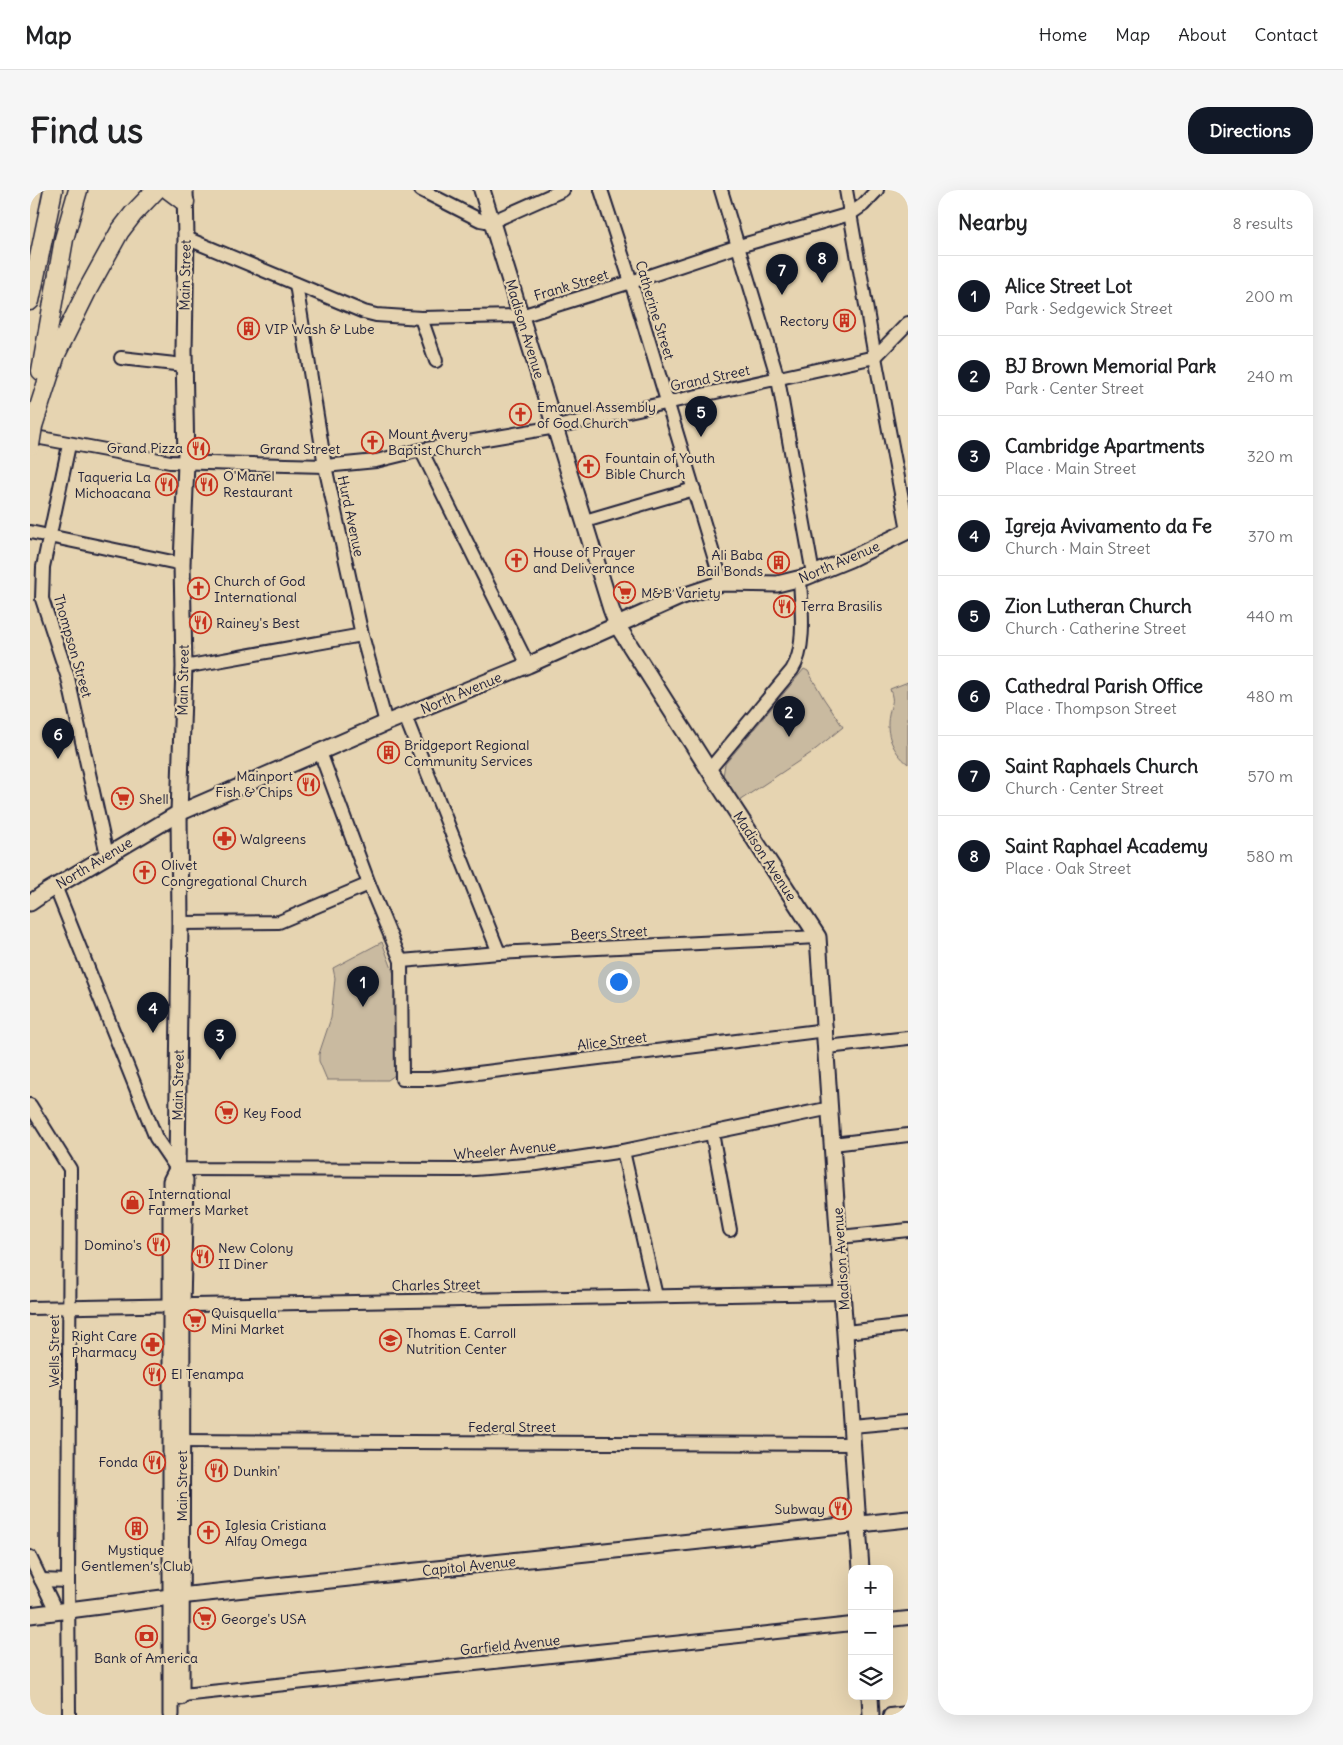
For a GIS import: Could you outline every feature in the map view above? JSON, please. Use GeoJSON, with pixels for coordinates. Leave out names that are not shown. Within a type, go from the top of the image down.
{"type":"FeatureCollection","features":[{"type":"Feature","properties":{"kind":"highway"},"geometry":{"type":"LineString","coordinates":[[30,301],[53,190]]}},
{"type":"Feature","properties":{"kind":"highway"},"geometry":{"type":"LineString","coordinates":[[30,445],[37,391],[62,253],[78,190]]}},
{"type":"Feature","properties":{"kind":"highway"},"geometry":{"type":"LineString","coordinates":[[32,431],[56,354],[88,289],[120,231],[156,190]]}},
{"type":"Feature","properties":{"kind":"highway"},"geometry":{"type":"LineString","coordinates":[[168,190],[185,196]]}},
{"type":"Feature","properties":{"kind":"main road","name":"Madison Avenue"},"geometry":{"type":"LineString","coordinates":[[482,190],[617,625],[818,937],[826,1030],[861,1565]]}},
{"type":"Feature","properties":{"kind":"main road","name":"Main Street"},"geometry":{"type":"LineString","coordinates":[[171,1715],[176,1696],[176,1306],[185,1180],[176,1170],[180,923],[179,814],[184,667],[182,564],[186,463],[184,365],[185,196]]}},
{"type":"Feature","properties":{"kind":"main road","name":"North Avenue"},"geometry":{"type":"LineString","coordinates":[[30,903],[55,886],[179,814],[386,723],[528,665],[680,597],[722,583],[776,584],[807,577],[908,531]]}},
{"type":"Feature","properties":{"kind":"main road","name":"Capitol Avenue"},"geometry":{"type":"LineString","coordinates":[[30,1615],[176,1597],[908,1519]]}},
{"type":"Feature","properties":{"kind":"main road","name":"Main Street"},"geometry":{"type":"LineString","coordinates":[[176,1696],[181,1715]]}},
{"type":"Feature","properties":{"kind":"main road"},"geometry":{"type":"LineString","coordinates":[[870,1700],[871,1715]]}},
{"type":"Feature","properties":{"kind":"street"},"geometry":{"type":"LineString","coordinates":[[421,190],[480,220],[491,222],[563,190]]}},
{"type":"Feature","properties":{"kind":"street","name":"Catherine Street"},"geometry":{"type":"LineString","coordinates":[[601,190],[631,282],[722,583]]}},
{"type":"Feature","properties":{"kind":"street"},"geometry":{"type":"LineString","coordinates":[[709,770],[792,670],[797,661],[807,577],[778,379],[722,190]]}},
{"type":"Feature","properties":{"kind":"street"},"geometry":{"type":"LineString","coordinates":[[846,190],[908,531]]}},
{"type":"Feature","properties":{"kind":"street"},"geometry":{"type":"LineString","coordinates":[[850,214],[863,205],[877,190]]}},
{"type":"Feature","properties":{"kind":"street","name":"Frank Street"},"geometry":{"type":"LineString","coordinates":[[186,238],[370,313],[421,318],[521,316],[738,246],[850,214]]}},
{"type":"Feature","properties":{"kind":"street","name":"Hurd Avenue"},"geometry":{"type":"LineString","coordinates":[[296,284],[325,466],[362,635],[386,723]]}},
{"type":"Feature","properties":{"kind":"street"},"geometry":{"type":"LineString","coordinates":[[421,318],[436,361]]}},
{"type":"Feature","properties":{"kind":"street"},"geometry":{"type":"LineString","coordinates":[[875,357],[908,323]]}},
{"type":"Feature","properties":{"kind":"street","name":"Grand Street"},"geometry":{"type":"LineString","coordinates":[[32,431],[69,445],[170,462],[325,466],[376,460],[421,450],[556,427],[875,357]]}},
{"type":"Feature","properties":{"kind":"street"},"geometry":{"type":"LineString","coordinates":[[121,358],[184,365]]}},
{"type":"Feature","properties":{"kind":"street","name":"Thompson Street"},"geometry":{"type":"LineString","coordinates":[[69,445],[43,568],[42,599],[68,678],[107,855]]}},
{"type":"Feature","properties":{"kind":"street"},"geometry":{"type":"LineString","coordinates":[[421,450],[528,665]]}},
{"type":"Feature","properties":{"kind":"street"},"geometry":{"type":"LineString","coordinates":[[585,521],[694,489]]}},
{"type":"Feature","properties":{"kind":"street"},"geometry":{"type":"LineString","coordinates":[[30,532],[182,564]]}},
{"type":"Feature","properties":{"kind":"street"},"geometry":{"type":"LineString","coordinates":[[184,667],[362,635]]}},
{"type":"Feature","properties":{"kind":"street"},"geometry":{"type":"LineString","coordinates":[[405,716],[499,953]]}},
{"type":"Feature","properties":{"kind":"street"},"geometry":{"type":"LineString","coordinates":[[320,752],[369,884],[401,961]]}},
{"type":"Feature","properties":{"kind":"street"},"geometry":{"type":"LineString","coordinates":[[180,923],[279,922],[369,884]]}},
{"type":"Feature","properties":{"kind":"street"},"geometry":{"type":"LineString","coordinates":[[55,886],[156,1138],[176,1170]]}},
{"type":"Feature","properties":{"kind":"street","name":"Beers Street"},"geometry":{"type":"LineString","coordinates":[[401,961],[499,953],[818,937]]}},
{"type":"Feature","properties":{"kind":"street","name":"Alice Street"},"geometry":{"type":"LineString","coordinates":[[401,961],[402,1079],[429,1080],[826,1030]]}},
{"type":"Feature","properties":{"kind":"street"},"geometry":{"type":"LineString","coordinates":[[827,1047],[908,1038]]}},
{"type":"Feature","properties":{"kind":"street","name":"Wells Street"},"geometry":{"type":"LineString","coordinates":[[30,1105],[70,1170],[68,1581],[62,1610],[69,1715]]}},
{"type":"Feature","properties":{"kind":"street","name":"Wheeler Avenue"},"geometry":{"type":"LineString","coordinates":[[176,1170],[462,1170],[537,1164],[623,1151],[831,1108]]}},
{"type":"Feature","properties":{"kind":"street"},"geometry":{"type":"LineString","coordinates":[[712,1133],[730,1230]]}},
{"type":"Feature","properties":{"kind":"street"},"geometry":{"type":"LineString","coordinates":[[833,1144],[908,1135]]}},
{"type":"Feature","properties":{"kind":"street"},"geometry":{"type":"LineString","coordinates":[[623,1151],[656,1296]]}},
{"type":"Feature","properties":{"kind":"street"},"geometry":{"type":"LineString","coordinates":[[840,1237],[908,1230]]}},
{"type":"Feature","properties":{"kind":"street","name":"Charles Street"},"geometry":{"type":"LineString","coordinates":[[30,1308],[843,1293]]}},
{"type":"Feature","properties":{"kind":"street"},"geometry":{"type":"LineString","coordinates":[[846,1332],[908,1325]]}},
{"type":"Feature","properties":{"kind":"street"},"geometry":{"type":"LineString","coordinates":[[852,1426],[908,1420]]}},
{"type":"Feature","properties":{"kind":"street","name":"Federal Street"},"geometry":{"type":"LineString","coordinates":[[176,1441],[853,1444]]}},
{"type":"Feature","properties":{"kind":"street"},"geometry":{"type":"LineString","coordinates":[[30,1557],[41,1580],[62,1610]]}},
{"type":"Feature","properties":{"kind":"street"},"geometry":{"type":"LineString","coordinates":[[41,1580],[68,1581]]}},
{"type":"Feature","properties":{"kind":"street"},"geometry":{"type":"LineString","coordinates":[[893,1620],[908,1618]]}},
{"type":"Feature","properties":{"kind":"street","name":"Garfield Avenue"},"geometry":{"type":"LineString","coordinates":[[176,1696],[848,1624]]}},
{"type":"Feature","properties":{"kind":"street"},"geometry":{"type":"LineString","coordinates":[[890,1715],[908,1713]]}},
{"type":"Feature","properties":{"kind":"shaded area"},"geometry":{"type":"Polygon","coordinates":[[[804,669],[808,671],[843,727],[811,753],[739,801],[723,776],[725,764],[804,669]]]}},
{"type":"Feature","properties":{"kind":"shaded area"},"geometry":{"type":"Polygon","coordinates":[[[908,682],[908,764],[898,754],[891,742],[888,722],[892,701],[890,689],[908,682]]]}},
{"type":"Feature","properties":{"kind":"shaded area"},"geometry":{"type":"Polygon","coordinates":[[[382,942],[394,974],[395,1075],[388,1080],[327,1080],[319,1061],[319,1054],[331,1018],[335,978],[333,968],[382,942]]]}},
{"type":"Feature","properties":{"kind":"place","name":"Saint Raphael Academy"},"geometry":{"type":"Point","coordinates":[822,283]}},
{"type":"Feature","properties":{"kind":"place","name":"Saint Raphaels Church"},"geometry":{"type":"Point","coordinates":[782,295]}},
{"type":"Feature","properties":{"kind":"place","name":"Rectory"},"geometry":{"type":"Point","coordinates":[845,321]}},
{"type":"Feature","properties":{"kind":"place","name":"VIP Wash & Lube"},"geometry":{"type":"Point","coordinates":[249,329]}},
{"type":"Feature","properties":{"kind":"place","name":"Emanuel Assembly of God Church"},"geometry":{"type":"Point","coordinates":[521,415]}},
{"type":"Feature","properties":{"kind":"place","name":"Zion Lutheran Church"},"geometry":{"type":"Point","coordinates":[701,437]}},
{"type":"Feature","properties":{"kind":"place","name":"Mount Avery Baptist Church"},"geometry":{"type":"Point","coordinates":[372,442]}},
{"type":"Feature","properties":{"kind":"place","name":"Grand Pizza"},"geometry":{"type":"Point","coordinates":[199,448]}},
{"type":"Feature","properties":{"kind":"place","name":"Fountain of Youth Bible Church"},"geometry":{"type":"Point","coordinates":[589,466]}},
{"type":"Feature","properties":{"kind":"place","name":"O'Manel Restaurant"},"geometry":{"type":"Point","coordinates":[207,484]}},
{"type":"Feature","properties":{"kind":"place","name":"Taqueria La Michoacana"},"geometry":{"type":"Point","coordinates":[167,485]}},
{"type":"Feature","properties":{"kind":"place","name":"House of Prayer and Deliverance"},"geometry":{"type":"Point","coordinates":[517,560]}},
{"type":"Feature","properties":{"kind":"place","name":"Ali Baba Bail Bonds"},"geometry":{"type":"Point","coordinates":[779,563]}},
{"type":"Feature","properties":{"kind":"place","name":"Church of God International"},"geometry":{"type":"Point","coordinates":[198,589]}},
{"type":"Feature","properties":{"kind":"place","name":"M&B Variety"},"geometry":{"type":"Point","coordinates":[625,593]}},
{"type":"Feature","properties":{"kind":"place","name":"Terra Brasilis"},"geometry":{"type":"Point","coordinates":[785,606]}},
{"type":"Feature","properties":{"kind":"place","name":"Rainey's Best"},"geometry":{"type":"Point","coordinates":[200,623]}},
{"type":"Feature","properties":{"kind":"place","name":"BJ Brown Memorial Park"},"geometry":{"type":"Point","coordinates":[789,737]}},
{"type":"Feature","properties":{"kind":"place","name":"Bridgeport Regional Community Services"},"geometry":{"type":"Point","coordinates":[388,753]}},
{"type":"Feature","properties":{"kind":"place","name":"Cathedral Parish Office"},"geometry":{"type":"Point","coordinates":[58,759]}},
{"type":"Feature","properties":{"kind":"place","name":"Mainport Fish & Chips"},"geometry":{"type":"Point","coordinates":[309,784]}},
{"type":"Feature","properties":{"kind":"place","name":"Shell"},"geometry":{"type":"Point","coordinates":[123,799]}},
{"type":"Feature","properties":{"kind":"place","name":"Walgreens"},"geometry":{"type":"Point","coordinates":[224,839]}},
{"type":"Feature","properties":{"kind":"place","name":"Olivet Congregational Church"},"geometry":{"type":"Point","coordinates":[145,873]}},
{"type":"Feature","properties":{"kind":"place","name":"Alice Street Lot"},"geometry":{"type":"Point","coordinates":[363,1007]}},
{"type":"Feature","properties":{"kind":"place","name":"Igreja Avivamento da Fe"},"geometry":{"type":"Point","coordinates":[153,1033]}},
{"type":"Feature","properties":{"kind":"place","name":"Cambridge Apartments"},"geometry":{"type":"Point","coordinates":[220,1060]}},
{"type":"Feature","properties":{"kind":"place","name":"Key Food"},"geometry":{"type":"Point","coordinates":[227,1113]}},
{"type":"Feature","properties":{"kind":"place","name":"International Farmers Market"},"geometry":{"type":"Point","coordinates":[132,1202]}},
{"type":"Feature","properties":{"kind":"place","name":"Domino's"},"geometry":{"type":"Point","coordinates":[158,1245]}},
{"type":"Feature","properties":{"kind":"place","name":"New Colony II Diner"},"geometry":{"type":"Point","coordinates":[202,1256]}},
{"type":"Feature","properties":{"kind":"place","name":"Quisquella Mini Market"},"geometry":{"type":"Point","coordinates":[195,1321]}},
{"type":"Feature","properties":{"kind":"place","name":"Thomas E. Carroll Nutrition Center"},"geometry":{"type":"Point","coordinates":[390,1341]}},
{"type":"Feature","properties":{"kind":"place","name":"Right Care Pharmacy"},"geometry":{"type":"Point","coordinates":[153,1344]}},
{"type":"Feature","properties":{"kind":"place","name":"El Tenampa"},"geometry":{"type":"Point","coordinates":[155,1374]}},
{"type":"Feature","properties":{"kind":"place","name":"Fonda"},"geometry":{"type":"Point","coordinates":[154,1462]}},
{"type":"Feature","properties":{"kind":"place","name":"Dunkin'"},"geometry":{"type":"Point","coordinates":[217,1471]}},
{"type":"Feature","properties":{"kind":"place","name":"Subway"},"geometry":{"type":"Point","coordinates":[841,1509]}},
{"type":"Feature","properties":{"kind":"place","name":"Mystique Gentlemen’s Club"},"geometry":{"type":"Point","coordinates":[136,1528]}},
{"type":"Feature","properties":{"kind":"place","name":"Iglesia Cristiana Alfay Omega"},"geometry":{"type":"Point","coordinates":[209,1533]}},
{"type":"Feature","properties":{"kind":"place","name":"George's USA"},"geometry":{"type":"Point","coordinates":[205,1619]}},
{"type":"Feature","properties":{"kind":"place","name":"Bank of America"},"geometry":{"type":"Point","coordinates":[146,1636]}}]}
